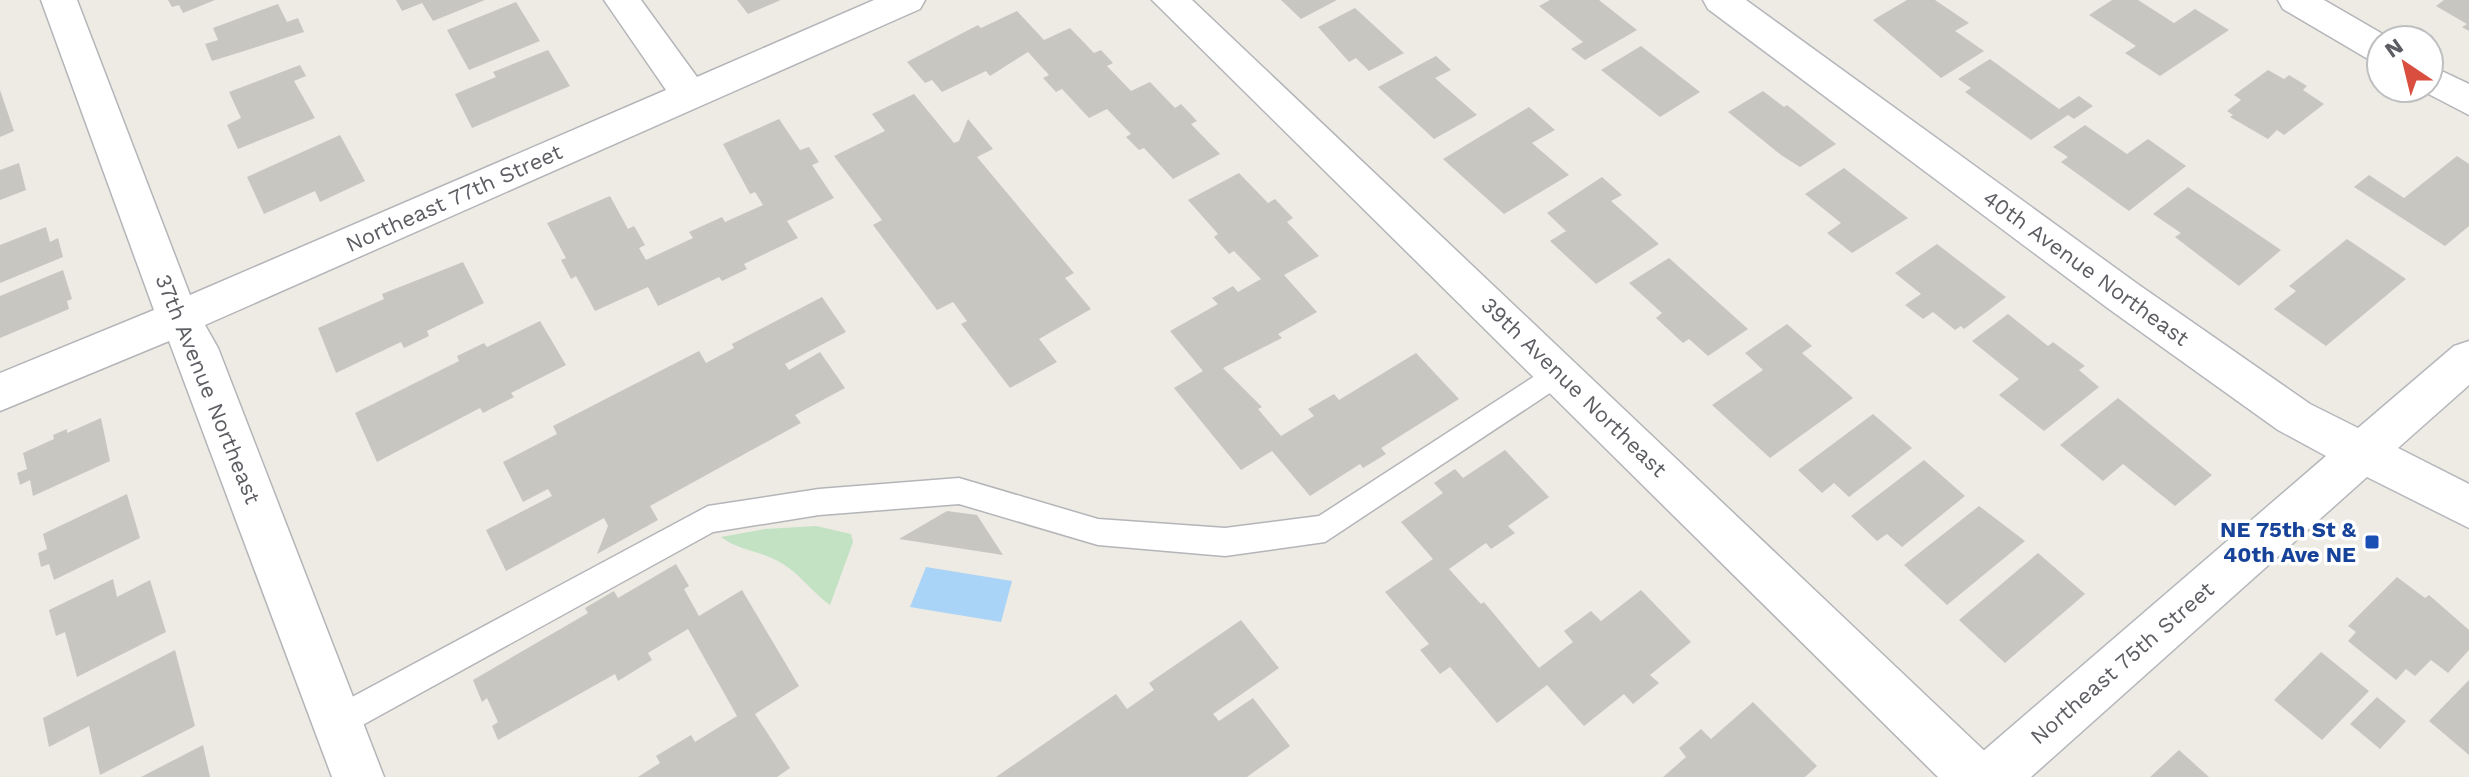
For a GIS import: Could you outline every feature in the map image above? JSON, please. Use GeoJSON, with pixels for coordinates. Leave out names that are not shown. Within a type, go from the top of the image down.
{"type":"FeatureCollection","features":[{"type":"Feature","properties":{"kind":"street","name":"37th Avenue Northeast"},"geometry":{"type":"LineString","coordinates":[[59,0],[178,318],[196,348],[358,777]]}},
{"type":"Feature","properties":{"kind":"street"},"geometry":{"type":"LineString","coordinates":[[622,0],[690,95]]}},
{"type":"Feature","properties":{"kind":"street","name":"Northeast 77th Street"},"geometry":{"type":"LineString","coordinates":[[0,392],[178,318],[907,0]]}},
{"type":"Feature","properties":{"kind":"street","name":"39th Avenue Northeast"},"geometry":{"type":"LineString","coordinates":[[1170,0],[1975,777]]}},
{"type":"Feature","properties":{"kind":"street","name":"40th Avenue Northeast"},"geometry":{"type":"LineString","coordinates":[[1721,0],[2124,297],[2294,417],[2469,507]]}},
{"type":"Feature","properties":{"kind":"street"},"geometry":{"type":"LineString","coordinates":[[2296,0],[2365,41]]}},
{"type":"Feature","properties":{"kind":"street"},"geometry":{"type":"LineString","coordinates":[[2445,87],[2469,101]]}},
{"type":"Feature","properties":{"kind":"street","name":"Northeast 75th Street"},"geometry":{"type":"LineString","coordinates":[[1992,777],[2469,359]]}},
{"type":"Feature","properties":{"kind":"lane"},"geometry":{"type":"LineString","coordinates":[[337,722],[708,519],[819,502],[959,491],[1098,532],[1225,542],[1325,529],[1558,373]]}},
{"type":"Feature","properties":{"kind":"green space"},"geometry":{"type":"Polygon","coordinates":[[[816,526],[851,534],[853,542],[830,605],[783,564],[721,537],[765,529],[816,526]]]}},
{"type":"Feature","properties":{"kind":"water"},"geometry":{"type":"Polygon","coordinates":[[[926,567],[1012,581],[1001,622],[910,607],[926,567]]]}},
{"type":"Feature","properties":{"kind":"building"},"geometry":{"type":"Polygon","coordinates":[[[168,0],[215,0],[183,13],[179,5],[172,7],[168,0]]]}},
{"type":"Feature","properties":{"kind":"building"},"geometry":{"type":"Polygon","coordinates":[[[396,0],[485,0],[433,21],[422,3],[402,11],[396,0]]]}},
{"type":"Feature","properties":{"kind":"building"},"geometry":{"type":"Polygon","coordinates":[[[737,0],[781,0],[748,14],[737,0]]]}},
{"type":"Feature","properties":{"kind":"building"},"geometry":{"type":"Polygon","coordinates":[[[1281,0],[1337,0],[1301,19],[1281,0]]]}},
{"type":"Feature","properties":{"kind":"building"},"geometry":{"type":"Polygon","coordinates":[[[1550,0],[1599,0],[1637,30],[1585,60],[1571,49],[1583,42],[1539,6],[1550,0]]]}},
{"type":"Feature","properties":{"kind":"building"},"geometry":{"type":"Polygon","coordinates":[[[1907,0],[1935,0],[1969,23],[1955,31],[1984,51],[1941,78],[1873,20],[1907,0]]]}},
{"type":"Feature","properties":{"kind":"building"},"geometry":{"type":"Polygon","coordinates":[[[2112,0],[2138,0],[2174,23],[2195,9],[2229,30],[2160,76],[2125,53],[2136,46],[2089,15],[2112,0]]]}},
{"type":"Feature","properties":{"kind":"building"},"geometry":{"type":"Polygon","coordinates":[[[2444,0],[2469,0],[2469,31],[2462,27],[2467,24],[2436,6],[2444,0]]]}},
{"type":"Feature","properties":{"kind":"building"},"geometry":{"type":"Polygon","coordinates":[[[516,2],[540,41],[469,70],[447,30],[516,2]]]}},
{"type":"Feature","properties":{"kind":"building"},"geometry":{"type":"Polygon","coordinates":[[[278,4],[287,22],[298,18],[304,32],[212,61],[205,44],[218,40],[213,28],[278,4]]]}},
{"type":"Feature","properties":{"kind":"building"},"geometry":{"type":"Polygon","coordinates":[[[1355,8],[1404,53],[1369,71],[1356,58],[1349,62],[1318,27],[1355,8]]]}},
{"type":"Feature","properties":{"kind":"building"},"geometry":{"type":"Polygon","coordinates":[[[1017,11],[1044,40],[1070,28],[1094,53],[1101,50],[1113,63],[1107,66],[1131,91],[1150,82],[1175,108],[1181,104],[1197,121],[1191,124],[1220,154],[1173,179],[1144,148],[1139,150],[1126,137],[1131,134],[1107,109],[1089,118],[1062,89],[1056,92],[1043,78],[1049,75],[1028,52],[990,76],[986,71],[942,92],[932,80],[925,83],[907,62],[978,25],[981,28],[1017,11]]]}},
{"type":"Feature","properties":{"kind":"building"},"geometry":{"type":"Polygon","coordinates":[[[1641,46],[1700,92],[1660,117],[1601,70],[1641,46]]]}},
{"type":"Feature","properties":{"kind":"building"},"geometry":{"type":"Polygon","coordinates":[[[548,50],[570,86],[472,128],[455,94],[496,77],[493,72],[548,50]]]}},
{"type":"Feature","properties":{"kind":"building"},"geometry":{"type":"Polygon","coordinates":[[[1436,56],[1451,70],[1435,78],[1477,115],[1434,139],[1378,87],[1436,56]]]}},
{"type":"Feature","properties":{"kind":"building"},"geometry":{"type":"Polygon","coordinates":[[[1990,59],[2059,109],[2079,96],[2093,106],[2074,119],[2068,115],[2031,140],[1965,92],[1971,88],[1958,79],[1990,59]]]}},
{"type":"Feature","properties":{"kind":"building"},"geometry":{"type":"Polygon","coordinates":[[[300,65],[306,76],[294,81],[315,118],[238,149],[227,125],[241,118],[229,92],[300,65]]]}},
{"type":"Feature","properties":{"kind":"building"},"geometry":{"type":"Polygon","coordinates":[[[2268,70],[2284,79],[2289,75],[2307,86],[2303,90],[2324,104],[2284,135],[2277,130],[2268,139],[2230,117],[2233,115],[2227,111],[2241,100],[2234,95],[2268,70]]]}},
{"type":"Feature","properties":{"kind":"building"},"geometry":{"type":"Polygon","coordinates":[[[0,90],[14,131],[0,137],[0,90]]]}},
{"type":"Feature","properties":{"kind":"building"},"geometry":{"type":"Polygon","coordinates":[[[1763,91],[1784,107],[1787,105],[1836,144],[1800,167],[1781,155],[1728,112],[1763,91]]]}},
{"type":"Feature","properties":{"kind":"building"},"geometry":{"type":"Polygon","coordinates":[[[914,94],[954,143],[959,141],[968,119],[993,149],[977,157],[1074,273],[1065,278],[1091,309],[1039,339],[1057,362],[1010,388],[961,324],[967,321],[953,302],[937,310],[873,225],[882,220],[834,156],[885,131],[872,114],[914,94]]]}},
{"type":"Feature","properties":{"kind":"building"},"geometry":{"type":"Polygon","coordinates":[[[1529,107],[1555,130],[1532,143],[1569,175],[1504,214],[1443,159],[1529,107]]]}},
{"type":"Feature","properties":{"kind":"building"},"geometry":{"type":"Polygon","coordinates":[[[779,119],[800,150],[809,147],[819,162],[812,165],[834,198],[787,221],[798,238],[744,264],[747,269],[722,281],[719,277],[658,306],[648,287],[595,311],[576,276],[571,279],[561,260],[566,258],[547,223],[610,196],[628,229],[634,226],[645,245],[639,248],[646,260],[693,238],[689,232],[722,217],[725,222],[763,205],[755,192],[750,194],[723,144],[779,119]]]}},
{"type":"Feature","properties":{"kind":"building"},"geometry":{"type":"Polygon","coordinates":[[[2085,125],[2127,154],[2148,139],[2186,166],[2129,211],[2061,162],[2068,157],[2053,147],[2085,125]]]}},
{"type":"Feature","properties":{"kind":"building"},"geometry":{"type":"Polygon","coordinates":[[[340,135],[365,181],[320,202],[315,191],[264,214],[247,177],[340,135]]]}},
{"type":"Feature","properties":{"kind":"building"},"geometry":{"type":"Polygon","coordinates":[[[2457,156],[2469,164],[2469,226],[2445,246],[2354,187],[2369,175],[2404,198],[2457,156]]]}},
{"type":"Feature","properties":{"kind":"building"},"geometry":{"type":"Polygon","coordinates":[[[19,163],[26,190],[0,200],[0,170],[19,163]]]}},
{"type":"Feature","properties":{"kind":"building"},"geometry":{"type":"Polygon","coordinates":[[[1844,168],[1908,218],[1852,253],[1827,233],[1841,223],[1805,194],[1844,168]]]}},
{"type":"Feature","properties":{"kind":"building"},"geometry":{"type":"Polygon","coordinates":[[[1239,173],[1268,203],[1275,199],[1293,218],[1287,222],[1319,256],[1284,275],[1317,312],[1278,334],[1282,338],[1223,368],[1262,407],[1258,409],[1281,436],[1314,416],[1308,409],[1334,394],[1339,400],[1416,353],[1459,399],[1381,448],[1386,454],[1363,468],[1360,464],[1310,496],[1272,451],[1241,470],[1174,388],[1203,371],[1170,331],[1218,304],[1212,298],[1233,286],[1238,292],[1261,279],[1234,251],[1229,254],[1214,237],[1218,234],[1188,200],[1239,173]]]}},
{"type":"Feature","properties":{"kind":"building"},"geometry":{"type":"Polygon","coordinates":[[[1602,177],[1622,195],[1611,201],[1659,244],[1596,284],[1550,241],[1566,231],[1547,213],[1602,177]]]}},
{"type":"Feature","properties":{"kind":"building"},"geometry":{"type":"Polygon","coordinates":[[[2188,187],[2281,250],[2239,286],[2175,237],[2181,233],[2153,214],[2188,187]]]}},
{"type":"Feature","properties":{"kind":"building"},"geometry":{"type":"Polygon","coordinates":[[[46,227],[50,242],[58,238],[63,257],[0,283],[0,245],[46,227]]]}},
{"type":"Feature","properties":{"kind":"building"},"geometry":{"type":"Polygon","coordinates":[[[2347,239],[2406,279],[2326,346],[2274,309],[2296,291],[2289,286],[2347,239]]]}},
{"type":"Feature","properties":{"kind":"building"},"geometry":{"type":"Polygon","coordinates":[[[1937,244],[2006,297],[1964,329],[1961,326],[1955,330],[1933,312],[1923,319],[1905,305],[1921,294],[1895,273],[1937,244]]]}},
{"type":"Feature","properties":{"kind":"building"},"geometry":{"type":"Polygon","coordinates":[[[1669,258],[1748,329],[1708,356],[1689,339],[1683,343],[1656,318],[1662,313],[1629,283],[1669,258]]]}},
{"type":"Feature","properties":{"kind":"building"},"geometry":{"type":"Polygon","coordinates":[[[463,262],[484,303],[427,331],[429,336],[404,348],[401,342],[336,373],[318,328],[384,299],[382,294],[463,262]]]}},
{"type":"Feature","properties":{"kind":"building"},"geometry":{"type":"Polygon","coordinates":[[[63,270],[72,299],[67,301],[69,309],[0,338],[0,296],[63,270]]]}},
{"type":"Feature","properties":{"kind":"building"},"geometry":{"type":"Polygon","coordinates":[[[822,297],[846,332],[785,364],[789,370],[820,352],[845,388],[795,415],[801,423],[650,506],[658,520],[597,554],[608,526],[604,518],[506,571],[486,530],[552,496],[548,489],[523,502],[503,462],[557,434],[553,426],[699,351],[706,363],[734,348],[732,344],[822,297]]]}},
{"type":"Feature","properties":{"kind":"building"},"geometry":{"type":"Polygon","coordinates":[[[2008,314],[2048,346],[2053,342],[2085,366],[2079,370],[2099,387],[2044,431],[1999,395],[2019,379],[1972,341],[2008,314]]]}},
{"type":"Feature","properties":{"kind":"building"},"geometry":{"type":"Polygon","coordinates":[[[540,321],[566,365],[511,393],[514,397],[483,413],[480,408],[377,462],[355,413],[459,361],[457,356],[484,343],[487,347],[540,321]]]}},
{"type":"Feature","properties":{"kind":"building"},"geometry":{"type":"Polygon","coordinates":[[[1787,324],[1812,346],[1802,353],[1853,398],[1770,458],[1712,405],[1763,370],[1745,353],[1787,324]]]}},
{"type":"Feature","properties":{"kind":"building"},"geometry":{"type":"Polygon","coordinates":[[[2118,398],[2212,475],[2175,506],[2123,464],[2103,481],[2060,445],[2118,398]]]}},
{"type":"Feature","properties":{"kind":"building"},"geometry":{"type":"Polygon","coordinates":[[[1873,414],[1912,448],[1849,497],[1834,483],[1822,493],[1798,470],[1873,414]]]}},
{"type":"Feature","properties":{"kind":"building"},"geometry":{"type":"Polygon","coordinates":[[[101,418],[110,461],[33,496],[30,480],[20,485],[17,473],[27,469],[23,453],[54,439],[53,435],[67,429],[67,433],[101,418]]]}},
{"type":"Feature","properties":{"kind":"building"},"geometry":{"type":"Polygon","coordinates":[[[1505,450],[1549,497],[1508,526],[1515,533],[1491,549],[1486,543],[1449,569],[1481,604],[1484,602],[1539,668],[1573,642],[1564,631],[1591,611],[1601,621],[1641,590],[1691,642],[1650,675],[1659,683],[1633,704],[1624,694],[1584,726],[1547,685],[1497,723],[1450,667],[1440,674],[1420,650],[1429,644],[1385,592],[1433,559],[1401,522],[1443,493],[1434,483],[1455,469],[1463,478],[1505,450]]]}},
{"type":"Feature","properties":{"kind":"building"},"geometry":{"type":"Polygon","coordinates":[[[1924,460],[1965,496],[1902,547],[1887,534],[1877,541],[1851,516],[1924,460]]]}},
{"type":"Feature","properties":{"kind":"building"},"geometry":{"type":"Polygon","coordinates":[[[127,494],[140,538],[54,580],[49,564],[41,567],[38,553],[47,549],[43,534],[127,494]]]}},
{"type":"Feature","properties":{"kind":"building"},"geometry":{"type":"Polygon","coordinates":[[[1979,506],[2025,541],[1947,605],[1904,565],[1979,506]]]}},
{"type":"Feature","properties":{"kind":"building"},"geometry":{"type":"Polygon","coordinates":[[[947,511],[977,515],[1003,555],[899,539],[947,511]]]}},
{"type":"Feature","properties":{"kind":"building"},"geometry":{"type":"Polygon","coordinates":[[[2038,553],[2085,594],[2005,663],[1959,620],[2038,553]]]}},
{"type":"Feature","properties":{"kind":"building"},"geometry":{"type":"Polygon","coordinates":[[[676,564],[689,586],[684,589],[699,616],[742,590],[799,686],[755,714],[790,768],[777,777],[638,777],[660,763],[656,756],[691,735],[695,742],[737,716],[688,629],[648,653],[652,660],[618,681],[615,674],[498,740],[492,726],[498,722],[487,698],[482,702],[473,680],[588,613],[585,608],[614,591],[618,598],[676,564]]]}},
{"type":"Feature","properties":{"kind":"building"},"geometry":{"type":"Polygon","coordinates":[[[2397,577],[2425,598],[2429,595],[2469,630],[2469,650],[2448,673],[2431,660],[2415,676],[2406,669],[2396,680],[2348,641],[2356,632],[2348,626],[2397,577]]]}},
{"type":"Feature","properties":{"kind":"building"},"geometry":{"type":"Polygon","coordinates":[[[113,579],[117,597],[150,580],[166,632],[77,677],[65,632],[56,636],[49,610],[113,579]]]}},
{"type":"Feature","properties":{"kind":"building"},"geometry":{"type":"Polygon","coordinates":[[[1241,620],[1279,668],[1213,714],[1219,721],[1253,698],[1290,746],[1247,777],[996,777],[1116,694],[1127,709],[1154,690],[1149,683],[1241,620]]]}},
{"type":"Feature","properties":{"kind":"building"},"geometry":{"type":"Polygon","coordinates":[[[175,650],[195,726],[100,775],[89,726],[49,747],[43,718],[175,650]]]}},
{"type":"Feature","properties":{"kind":"building"},"geometry":{"type":"Polygon","coordinates":[[[2321,652],[2369,691],[2322,740],[2274,700],[2321,652]]]}},
{"type":"Feature","properties":{"kind":"building"},"geometry":{"type":"Polygon","coordinates":[[[2469,680],[2469,755],[2429,721],[2469,680]]]}},
{"type":"Feature","properties":{"kind":"building"},"geometry":{"type":"Polygon","coordinates":[[[2377,697],[2406,721],[2380,749],[2350,724],[2377,697]]]}},
{"type":"Feature","properties":{"kind":"building"},"geometry":{"type":"Polygon","coordinates":[[[1753,702],[1817,766],[1805,777],[1663,777],[1686,757],[1679,748],[1701,729],[1711,739],[1753,702]]]}},
{"type":"Feature","properties":{"kind":"building"},"geometry":{"type":"Polygon","coordinates":[[[203,745],[210,777],[141,777],[203,745]]]}},
{"type":"Feature","properties":{"kind":"building"},"geometry":{"type":"Polygon","coordinates":[[[2179,750],[2209,777],[2150,777],[2179,750]]]}},
{"type":"Feature","properties":{"kind":"place","name":"NE 75th St & 40th Ave NE"},"geometry":{"type":"Point","coordinates":[2372,542]}}]}
